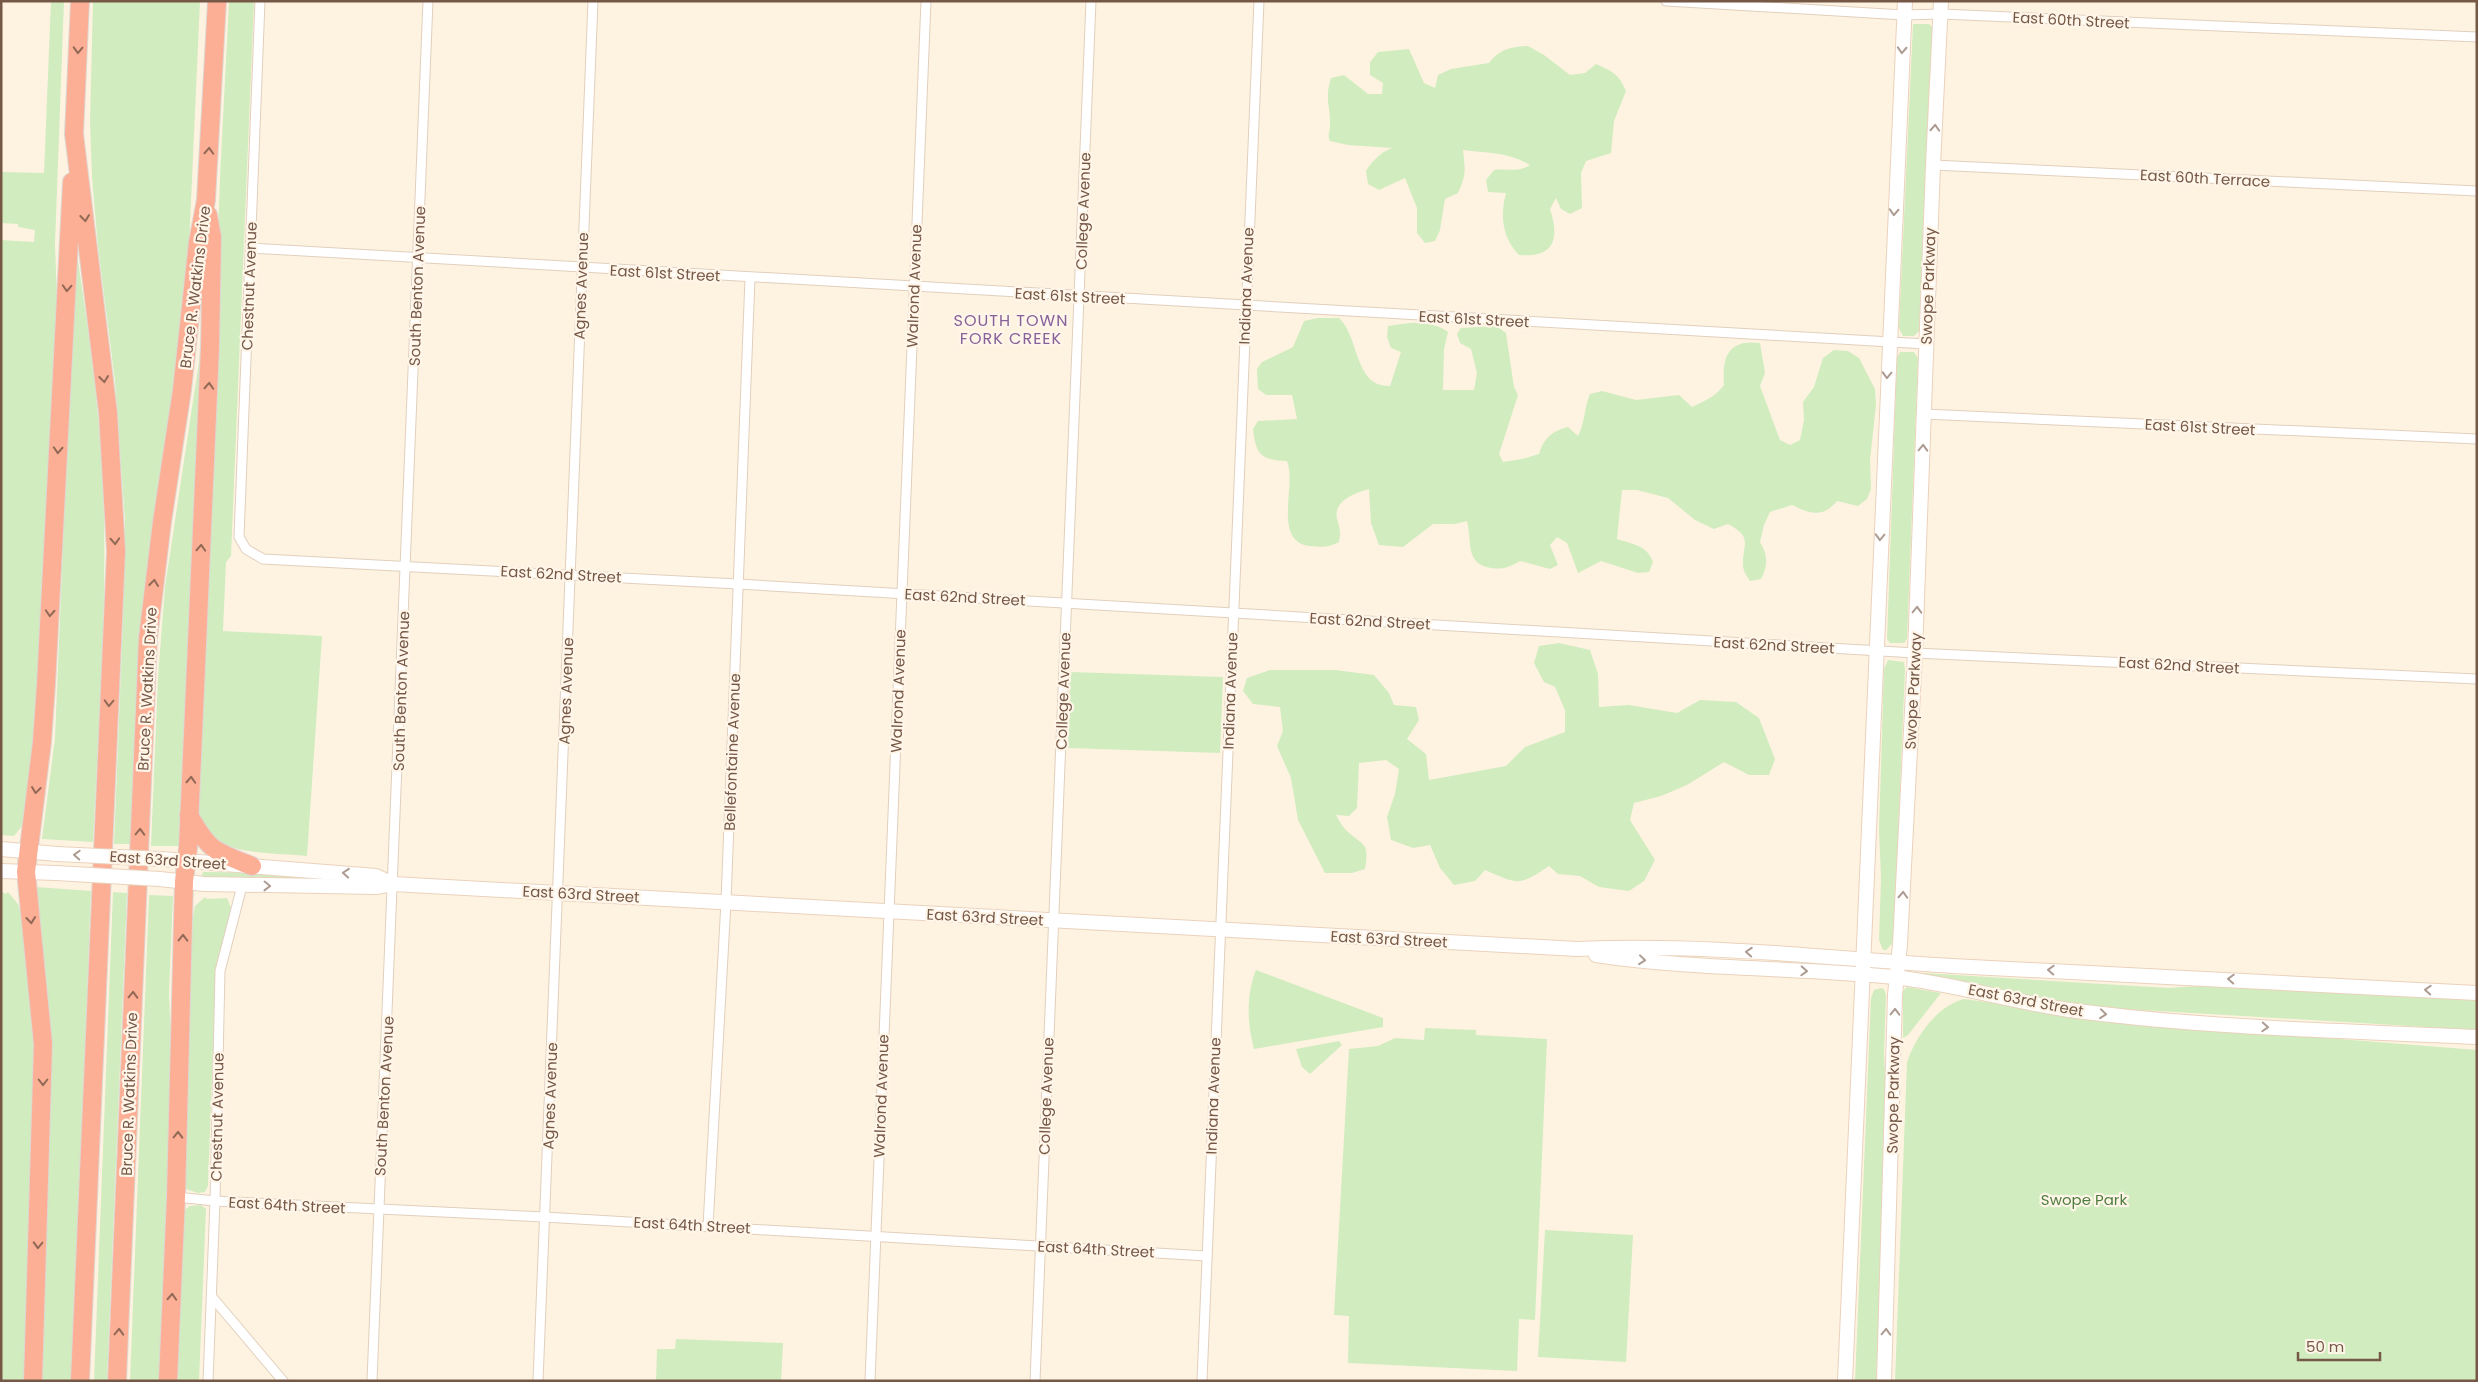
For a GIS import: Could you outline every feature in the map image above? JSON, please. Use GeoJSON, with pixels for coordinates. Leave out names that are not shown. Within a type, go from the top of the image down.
{"type":"FeatureCollection","features":[{"type":"Feature","properties":{"kind":"highway"},"geometry":{"type":"LineString","coordinates":[[33,1381],[43,1044],[26,872],[46,685],[80,1]]}},
{"type":"Feature","properties":{"kind":"highway","name":"Bruce R. Watkins Drive"},"geometry":{"type":"LineString","coordinates":[[117,1381],[148,638],[162,522],[182,390],[198,242],[206,200],[217,1]]}},
{"type":"Feature","properties":{"kind":"highway"},"geometry":{"type":"LineString","coordinates":[[74,134],[108,413],[116,551],[80,1381]]}},
{"type":"Feature","properties":{"kind":"highway"},"geometry":{"type":"LineString","coordinates":[[168,1381],[176,1197],[184,881],[187,861],[210,347],[212,237],[206,200]]}},
{"type":"Feature","properties":{"kind":"highway"},"geometry":{"type":"LineString","coordinates":[[189,814],[206,844],[226,856],[252,866]]}},
{"type":"Feature","properties":{"kind":"main road","name":"Swope Parkway"},"geometry":{"type":"LineString","coordinates":[[1884,1381],[1896,978],[1915,653],[1933,165],[1941,7]]}},
{"type":"Feature","properties":{"kind":"main road"},"geometry":{"type":"LineString","coordinates":[[1844,1381],[1904,8]]}},
{"type":"Feature","properties":{"kind":"main road","name":"East 63rd Street"},"geometry":{"type":"LineString","coordinates":[[1,849],[161,859],[376,876],[393,884]]}},
{"type":"Feature","properties":{"kind":"main road","name":"East 63rd Street"},"geometry":{"type":"LineString","coordinates":[[1,871],[160,879],[242,886],[376,887],[393,884],[558,892],[1576,949],[1627,947],[1704,949],[2477,993]]}},
{"type":"Feature","properties":{"kind":"main road","name":"East 63rd Street"},"geometry":{"type":"LineString","coordinates":[[1576,949],[1598,955],[1696,965],[1863,974],[1896,978],[1959,987],[2044,1006],[2139,1018],[2477,1037]]}},
{"type":"Feature","properties":{"kind":"street","name":"Chestnut Avenue"},"geometry":{"type":"LineString","coordinates":[[260,1],[239,537],[246,549],[263,558]]}},
{"type":"Feature","properties":{"kind":"street","name":"South Benton Avenue"},"geometry":{"type":"LineString","coordinates":[[372,1381],[428,1]]}},
{"type":"Feature","properties":{"kind":"street","name":"Agnes Avenue"},"geometry":{"type":"LineString","coordinates":[[538,1381],[593,1]]}},
{"type":"Feature","properties":{"kind":"street","name":"Walrond Avenue"},"geometry":{"type":"LineString","coordinates":[[870,1381],[926,1]]}},
{"type":"Feature","properties":{"kind":"street","name":"College Avenue"},"geometry":{"type":"LineString","coordinates":[[1035,1381],[1091,1]]}},
{"type":"Feature","properties":{"kind":"street","name":"Indiana Avenue"},"geometry":{"type":"LineString","coordinates":[[1202,1381],[1259,1]]}},
{"type":"Feature","properties":{"kind":"street","name":"East 60th Street"},"geometry":{"type":"LineString","coordinates":[[1666,1],[1904,8],[1941,7],[2477,37]]}},
{"type":"Feature","properties":{"kind":"street","name":"East 60th Terrace"},"geometry":{"type":"LineString","coordinates":[[1933,165],[2477,191]]}},
{"type":"Feature","properties":{"kind":"street","name":"East 61st Street"},"geometry":{"type":"LineString","coordinates":[[251,248],[914,288],[1926,344]]}},
{"type":"Feature","properties":{"kind":"street","name":"Bellefontaine Avenue"},"geometry":{"type":"LineString","coordinates":[[708,1226],[726,902],[750,278]]}},
{"type":"Feature","properties":{"kind":"street","name":"East 61st Street"},"geometry":{"type":"LineString","coordinates":[[1924,414],[2477,440]]}},
{"type":"Feature","properties":{"kind":"street","name":"East 62nd Street"},"geometry":{"type":"LineString","coordinates":[[263,558],[570,574],[1875,651],[2477,679]]}},
{"type":"Feature","properties":{"kind":"street","name":"Chestnut Avenue"},"geometry":{"type":"LineString","coordinates":[[208,1381],[215,1201],[220,971],[242,886]]}},
{"type":"Feature","properties":{"kind":"street","name":"East 64th Street"},"geometry":{"type":"LineString","coordinates":[[176,1197],[215,1201],[708,1226],[1207,1256]]}},
{"type":"Feature","properties":{"kind":"street"},"geometry":{"type":"LineString","coordinates":[[212,1297],[284,1381]]}},
{"type":"Feature","properties":{"kind":"green space"},"geometry":{"type":"Polygon","coordinates":[[[51,1],[64,1],[55,244],[57,299],[46,620],[39,711],[24,818],[22,826],[14,836],[1,835],[1,240],[34,242],[35,230],[18,227],[18,224],[1,223],[1,172],[44,173],[51,1]]]}},
{"type":"Feature","properties":{"kind":"green space"},"geometry":{"type":"Polygon","coordinates":[[[93,1],[200,1],[189,246],[172,407],[142,611],[130,844],[114,844],[125,521],[115,381],[98,247],[92,177],[90,121],[93,1]]]}},
{"type":"Feature","properties":{"kind":"green space"},"geometry":{"type":"Polygon","coordinates":[[[229,1],[254,1],[231,556],[226,562],[223,631],[322,636],[307,856],[242,850],[226,845],[213,837],[203,826],[198,811],[220,178],[229,1]]]}},
{"type":"Feature","properties":{"kind":"green space"},"geometry":{"type":"Polygon","coordinates":[[[1913,24],[1929,24],[1933,28],[1919,331],[1914,336],[1903,336],[1899,328],[1913,24]]]}},
{"type":"Feature","properties":{"kind":"green space"},"geometry":{"type":"Polygon","coordinates":[[[1528,46],[1544,55],[1570,75],[1585,73],[1596,64],[1611,71],[1618,77],[1626,91],[1614,121],[1611,153],[1586,161],[1581,173],[1582,208],[1570,214],[1561,209],[1556,198],[1550,209],[1554,238],[1547,250],[1531,255],[1519,255],[1509,241],[1504,226],[1503,210],[1506,193],[1488,192],[1486,180],[1494,170],[1517,170],[1530,165],[1506,155],[1463,150],[1465,172],[1461,186],[1458,193],[1445,199],[1440,230],[1435,241],[1425,243],[1417,233],[1417,208],[1405,178],[1379,190],[1368,184],[1366,171],[1371,163],[1392,148],[1348,145],[1330,141],[1328,98],[1331,78],[1344,75],[1368,94],[1382,94],[1383,83],[1370,75],[1370,62],[1378,52],[1409,49],[1424,83],[1435,88],[1438,75],[1451,69],[1489,63],[1493,58],[1506,50],[1528,46]]]}},
{"type":"Feature","properties":{"kind":"green space"},"geometry":{"type":"Polygon","coordinates":[[[75,254],[77,254],[91,353],[103,487],[103,641],[93,842],[42,839],[55,738],[75,254]]]}},
{"type":"Feature","properties":{"kind":"green space"},"geometry":{"type":"Polygon","coordinates":[[[1318,318],[1339,318],[1346,327],[1359,360],[1370,379],[1378,384],[1390,386],[1401,352],[1391,348],[1387,337],[1388,326],[1420,323],[1435,325],[1448,332],[1444,349],[1443,390],[1474,390],[1477,373],[1471,349],[1460,343],[1457,334],[1461,328],[1496,326],[1506,333],[1514,387],[1518,395],[1499,454],[1503,462],[1539,454],[1546,439],[1562,429],[1568,427],[1578,436],[1590,394],[1602,391],[1636,400],[1679,395],[1692,407],[1701,403],[1714,395],[1724,385],[1724,366],[1729,352],[1734,347],[1749,343],[1760,343],[1765,373],[1760,386],[1780,440],[1790,445],[1800,440],[1804,420],[1803,402],[1814,387],[1823,358],[1834,350],[1848,351],[1859,358],[1875,389],[1876,405],[1870,460],[1871,489],[1867,499],[1858,506],[1837,501],[1827,510],[1816,513],[1805,511],[1792,505],[1770,512],[1764,525],[1760,542],[1766,556],[1765,570],[1761,579],[1750,581],[1743,567],[1745,542],[1741,533],[1728,524],[1714,529],[1695,520],[1668,498],[1637,490],[1622,490],[1617,539],[1638,546],[1647,552],[1653,562],[1649,572],[1638,573],[1601,561],[1578,573],[1567,543],[1557,537],[1550,545],[1558,565],[1550,569],[1520,561],[1496,569],[1483,566],[1473,557],[1467,521],[1455,524],[1433,524],[1403,547],[1379,545],[1371,523],[1369,489],[1347,498],[1338,507],[1339,542],[1324,547],[1309,546],[1298,542],[1291,534],[1288,523],[1289,471],[1287,461],[1271,459],[1261,454],[1256,445],[1253,429],[1258,421],[1297,419],[1292,395],[1266,395],[1258,389],[1257,369],[1262,362],[1293,347],[1304,321],[1318,318]]]}},
{"type":"Feature","properties":{"kind":"green space"},"geometry":{"type":"Polygon","coordinates":[[[201,348],[203,348],[182,846],[151,846],[158,677],[165,587],[201,348]]]}},
{"type":"Feature","properties":{"kind":"green space"},"geometry":{"type":"Polygon","coordinates":[[[1900,352],[1914,352],[1918,358],[1907,639],[1904,643],[1890,643],[1887,639],[1897,358],[1900,352]]]}},
{"type":"Feature","properties":{"kind":"green space"},"geometry":{"type":"Polygon","coordinates":[[[1559,643],[1590,650],[1598,674],[1599,707],[1629,705],[1677,713],[1700,700],[1736,702],[1759,718],[1775,759],[1769,775],[1749,775],[1724,762],[1687,785],[1661,796],[1634,803],[1630,820],[1655,860],[1644,881],[1629,891],[1599,887],[1580,876],[1558,874],[1549,866],[1524,880],[1512,880],[1485,870],[1475,881],[1454,885],[1440,868],[1430,845],[1413,848],[1391,840],[1387,817],[1395,794],[1399,769],[1386,760],[1359,763],[1357,808],[1349,816],[1336,815],[1346,830],[1362,843],[1366,849],[1365,869],[1352,873],[1325,873],[1298,820],[1291,778],[1277,746],[1283,731],[1280,707],[1253,704],[1243,691],[1247,678],[1270,670],[1335,670],[1374,675],[1389,693],[1394,705],[1416,707],[1419,720],[1407,739],[1426,754],[1429,780],[1506,766],[1525,747],[1565,732],[1565,710],[1555,687],[1544,682],[1534,663],[1539,646],[1559,643]]]}},
{"type":"Feature","properties":{"kind":"green space"},"geometry":{"type":"Polygon","coordinates":[[[1888,660],[1904,662],[1905,670],[1894,931],[1892,944],[1886,950],[1883,950],[1879,940],[1881,878],[1879,829],[1884,669],[1888,660]]]}},
{"type":"Feature","properties":{"kind":"green space"},"geometry":{"type":"Polygon","coordinates":[[[1070,672],[1223,677],[1220,753],[1068,748],[1070,672]]]}},
{"type":"Feature","properties":{"kind":"green space"},"geometry":{"type":"Polygon","coordinates":[[[203,872],[269,873],[319,880],[201,877],[203,872]]]}},
{"type":"Feature","properties":{"kind":"green space"},"geometry":{"type":"Polygon","coordinates":[[[36,887],[91,891],[72,1381],[40,1381],[52,1063],[47,988],[36,887]]]}},
{"type":"Feature","properties":{"kind":"green space"},"geometry":{"type":"Polygon","coordinates":[[[1,891],[6,894],[8,892],[18,904],[23,918],[36,1046],[26,1381],[1,1381],[1,891]]]}},
{"type":"Feature","properties":{"kind":"green space"},"geometry":{"type":"Polygon","coordinates":[[[113,892],[127,893],[107,1381],[94,1381],[113,892]]]}},
{"type":"Feature","properties":{"kind":"green space"},"geometry":{"type":"Polygon","coordinates":[[[149,895],[173,896],[169,994],[172,1064],[161,1381],[130,1381],[149,895]]]}},
{"type":"Feature","properties":{"kind":"green space"},"geometry":{"type":"Polygon","coordinates":[[[205,897],[207,899],[227,898],[231,908],[216,966],[208,1186],[205,1192],[198,1193],[186,1189],[183,1182],[193,917],[195,906],[205,897]]]}},
{"type":"Feature","properties":{"kind":"green space"},"geometry":{"type":"Polygon","coordinates":[[[1256,970],[1383,1018],[1383,1027],[1254,1049],[1250,1029],[1249,999],[1256,970]]]}},
{"type":"Feature","properties":{"kind":"green space"},"geometry":{"type":"Polygon","coordinates":[[[1922,973],[2169,988],[2226,984],[2477,999],[2477,1030],[2108,1008],[1921,977],[1922,973]]]}},
{"type":"Feature","properties":{"kind":"green space"},"geometry":{"type":"Polygon","coordinates":[[[1907,987],[1941,993],[1908,1035],[1903,1038],[1903,991],[1907,987]]]}},
{"type":"Feature","properties":{"kind":"green space"},"geometry":{"type":"Polygon","coordinates":[[[1884,989],[1886,995],[1884,1053],[1887,1114],[1876,1381],[1855,1381],[1871,998],[1874,990],[1884,989]]]}},
{"type":"Feature","properties":{"kind":"green space","name":"Swope Park"},"geometry":{"type":"Polygon","coordinates":[[[1964,999],[2138,1023],[2477,1050],[2477,1381],[1895,1381],[1907,1062],[1922,1032],[1936,1015],[1945,1008],[1964,999]]]}},
{"type":"Feature","properties":{"kind":"green space"},"geometry":{"type":"Polygon","coordinates":[[[1425,1028],[1476,1030],[1476,1035],[1547,1039],[1535,1320],[1519,1319],[1517,1371],[1348,1363],[1349,1316],[1334,1315],[1349,1049],[1378,1046],[1395,1038],[1424,1040],[1425,1028]]]}},
{"type":"Feature","properties":{"kind":"green space"},"geometry":{"type":"Polygon","coordinates":[[[1339,1041],[1342,1045],[1310,1074],[1302,1067],[1296,1049],[1339,1041]]]}},
{"type":"Feature","properties":{"kind":"green space"},"geometry":{"type":"Polygon","coordinates":[[[201,1205],[206,1209],[199,1381],[175,1381],[183,1211],[190,1206],[201,1205]]]}},
{"type":"Feature","properties":{"kind":"green space"},"geometry":{"type":"Polygon","coordinates":[[[1545,1230],[1633,1235],[1626,1362],[1538,1357],[1545,1230]]]}},
{"type":"Feature","properties":{"kind":"green space"},"geometry":{"type":"Polygon","coordinates":[[[676,1339],[783,1343],[781,1381],[656,1381],[657,1349],[675,1349],[676,1339]]]}},
{"type":"Feature","properties":{"kind":"district","name":"SOUTH TOWN FORK CREEK"},"geometry":{"type":"Point","coordinates":[1011,329]}}]}
